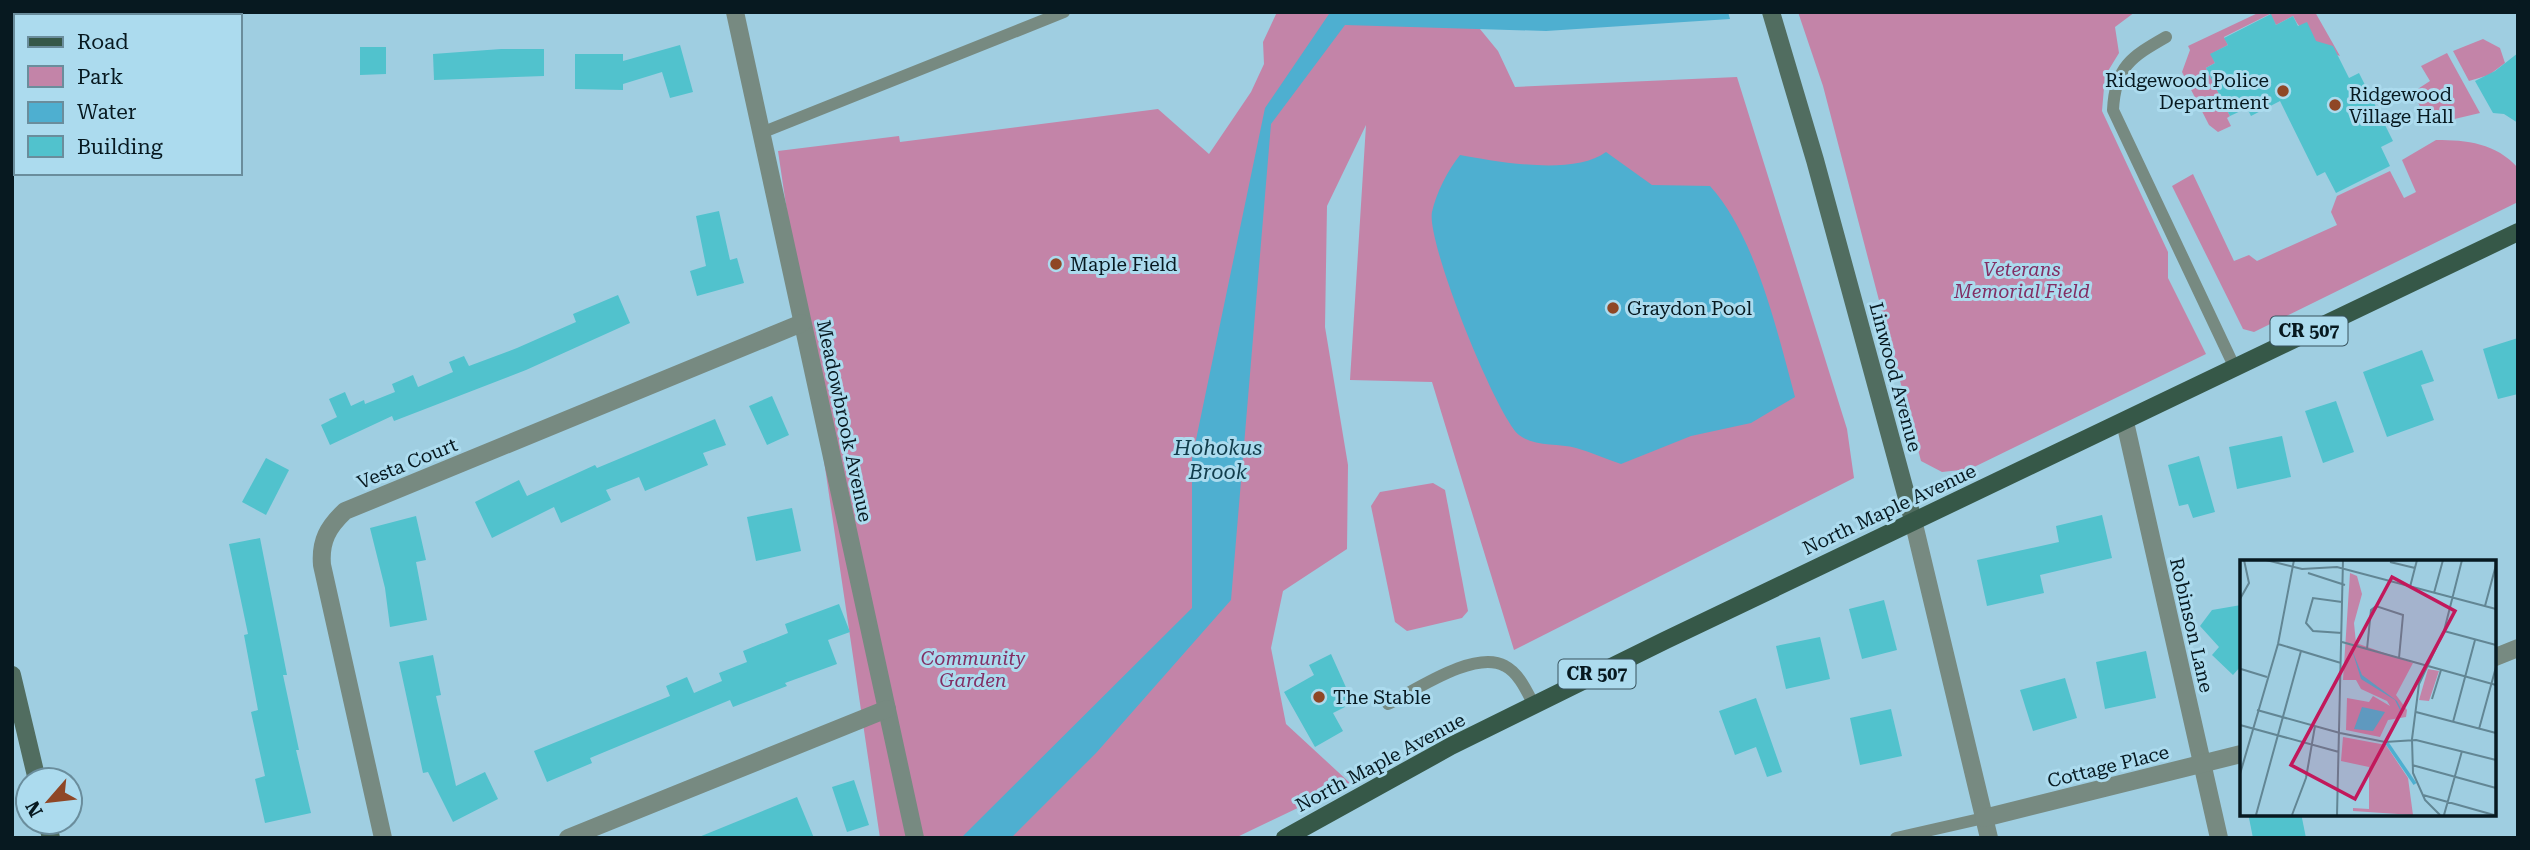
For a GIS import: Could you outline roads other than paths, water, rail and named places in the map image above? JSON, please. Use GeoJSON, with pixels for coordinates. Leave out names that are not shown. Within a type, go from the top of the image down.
{"type":"FeatureCollection","features":[{"type":"Feature","properties":{"kind":"main road","name":"Linwood Avenue"},"geometry":{"type":"LineString","coordinates":[[1771,12],[1815,160],[1913,520]]}},
{"type":"Feature","properties":{"kind":"main road","name":"North Maple Avenue"},"geometry":{"type":"LineString","coordinates":[[1285,838],[1451,746],[1534,705],[1913,520],[2125,422],[2234,366],[2518,232]]}},
{"type":"Feature","properties":{"kind":"main road"},"geometry":{"type":"LineString","coordinates":[[12,674],[34,766]]}},
{"type":"Feature","properties":{"kind":"street","name":"Meadowbrook Avenue"},"geometry":{"type":"LineString","coordinates":[[734,12],[915,838]]}},
{"type":"Feature","properties":{"kind":"street","name":"Vesta Court"},"geometry":{"type":"LineString","coordinates":[[383,838],[322,565],[324,537],[332,523],[345,511],[802,323]]}},
{"type":"Feature","properties":{"kind":"street","name":"Robinson Lane"},"geometry":{"type":"LineString","coordinates":[[2125,422],[2219,838]]}},
{"type":"Feature","properties":{"kind":"street","name":"Linwood Avenue"},"geometry":{"type":"LineString","coordinates":[[1913,520],[1989,838]]}},
{"type":"Feature","properties":{"kind":"street"},"geometry":{"type":"LineString","coordinates":[[2495,657],[2518,648]]}},
{"type":"Feature","properties":{"kind":"street"},"geometry":{"type":"LineString","coordinates":[[568,838],[887,709]]}},
{"type":"Feature","properties":{"kind":"street","name":"Cottage Place"},"geometry":{"type":"LineString","coordinates":[[1984,818],[2240,754]]}},
{"type":"Feature","properties":{"kind":"lane"},"geometry":{"type":"LineString","coordinates":[[761,133],[1064,12]]}},
{"type":"Feature","properties":{"kind":"lane"},"geometry":{"type":"LineString","coordinates":[[2165,37],[2130,59],[2114,90],[2113,110],[2234,366]]}},
{"type":"Feature","properties":{"kind":"lane"},"geometry":{"type":"LineString","coordinates":[[1388,704],[1466,664],[1492,662],[1506,666],[1514,674],[1534,705]]}},
{"type":"Feature","properties":{"kind":"lane"},"geometry":{"type":"LineString","coordinates":[[1896,838],[1984,818]]}},
{"type":"Feature","properties":{"kind":"water","name":"Hohokus Brook"},"geometry":{"type":"Polygon","coordinates":[[[1728,12],[1730,19],[1546,31],[1345,25],[1271,124],[1231,600],[1097,752],[1011,838],[961,838],[1192,608],[1192,459],[1265,108],[1329,14],[1728,12]]]}},
{"type":"Feature","properties":{"kind":"water","name":"Graydon Pool"},"geometry":{"type":"Polygon","coordinates":[[[1606,152],[1652,185],[1710,186],[1740,231],[1752,258],[1772,315],[1795,397],[1751,423],[1691,436],[1621,464],[1569,446],[1525,439],[1508,421],[1480,364],[1451,290],[1433,229],[1432,212],[1443,182],[1460,155],[1514,163],[1556,165],[1575,164],[1606,152]]]}},
{"type":"Feature","properties":{"kind":"place","name":"Ridgewood Police Department"},"geometry":{"type":"Point","coordinates":[2283,91]}},
{"type":"Feature","properties":{"kind":"place","name":"Ridgewood Village Hall"},"geometry":{"type":"Point","coordinates":[2335,105]}},
{"type":"Feature","properties":{"kind":"place","name":"Maple Field"},"geometry":{"type":"Point","coordinates":[1056,264]}},
{"type":"Feature","properties":{"kind":"place","name":"Graydon Pool"},"geometry":{"type":"Point","coordinates":[1613,308]}},
{"type":"Feature","properties":{"kind":"place","name":"The Stable"},"geometry":{"type":"Point","coordinates":[1319,697]}},
{"type":"Feature","properties":{"kind":"park label","name":"Veterans Memorial Field"},"geometry":{"type":"Point","coordinates":[2022,280]}},
{"type":"Feature","properties":{"kind":"park label","name":"Community Garden"},"geometry":{"type":"Point","coordinates":[973,669]}}]}
